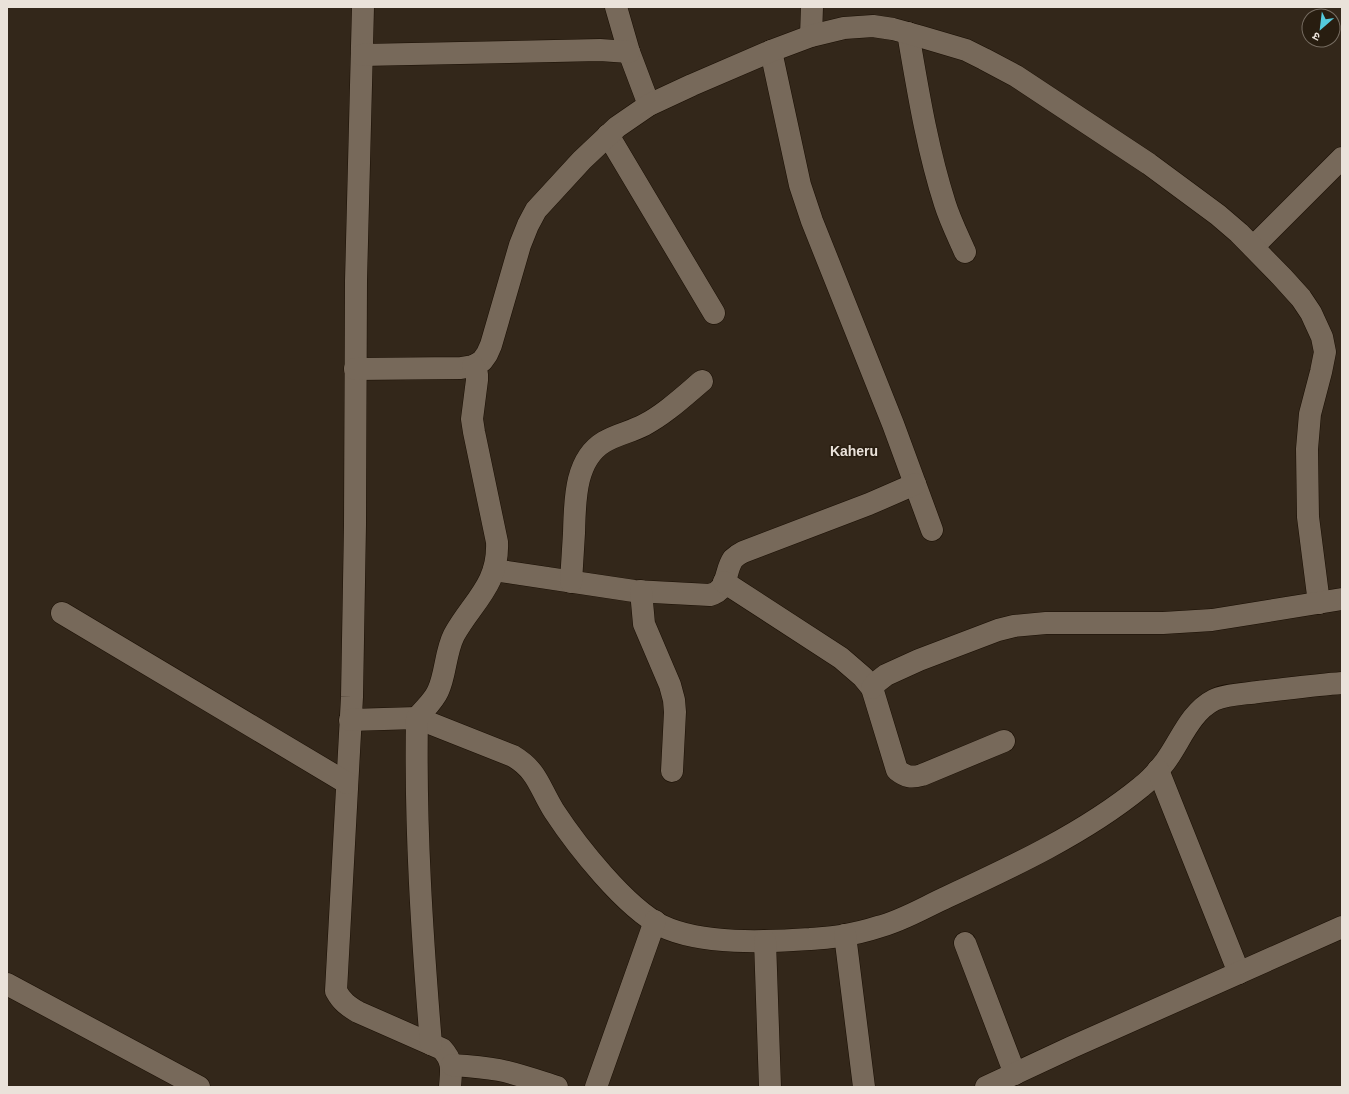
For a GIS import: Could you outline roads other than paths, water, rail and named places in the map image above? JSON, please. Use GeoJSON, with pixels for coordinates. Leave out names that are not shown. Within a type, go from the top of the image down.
{"type":"FeatureCollection","features":[{"type":"Feature","properties":{"kind":"street"},"geometry":{"type":"LineString","coordinates":[[363,7],[355,369],[355,533],[350,720],[336,991],[340,1000],[347,1006],[442,1049],[448,1056],[452,1066],[450,1087]]}},
{"type":"Feature","properties":{"kind":"street"},"geometry":{"type":"LineString","coordinates":[[616,7],[629,52],[649,105]]}},
{"type":"Feature","properties":{"kind":"street"},"geometry":{"type":"LineString","coordinates":[[811,36],[812,7]]}},
{"type":"Feature","properties":{"kind":"street"},"geometry":{"type":"LineString","coordinates":[[355,369],[461,368],[473,366],[482,361],[491,345],[520,245],[536,210],[560,182],[608,135],[649,105],[770,51],[811,36],[844,28],[873,26],[908,33],[966,50],[984,58],[1016,76],[1149,164],[1218,215],[1253,247],[1301,298],[1322,337],[1324,352],[1321,372],[1310,414],[1308,449],[1308,516],[1319,603]]}},
{"type":"Feature","properties":{"kind":"street"},"geometry":{"type":"LineString","coordinates":[[908,33],[922,113],[932,159],[945,206],[965,252]]}},
{"type":"Feature","properties":{"kind":"street"},"geometry":{"type":"LineString","coordinates":[[362,56],[600,50],[629,52]]}},
{"type":"Feature","properties":{"kind":"street"},"geometry":{"type":"LineString","coordinates":[[770,51],[800,185],[815,228],[932,530]]}},
{"type":"Feature","properties":{"kind":"street"},"geometry":{"type":"LineString","coordinates":[[608,135],[714,313]]}},
{"type":"Feature","properties":{"kind":"street"},"geometry":{"type":"LineString","coordinates":[[1253,247],[1342,158]]}},
{"type":"Feature","properties":{"kind":"street"},"geometry":{"type":"LineString","coordinates":[[431,1044],[420,894],[417,817],[417,718],[434,699],[438,692],[454,636],[482,594],[494,570],[498,556],[497,542],[472,419],[477,380],[477,374],[473,366]]}},
{"type":"Feature","properties":{"kind":"street"},"geometry":{"type":"LineString","coordinates":[[571,582],[576,497],[580,476],[587,460],[604,442],[642,426],[672,408],[702,381]]}},
{"type":"Feature","properties":{"kind":"street"},"geometry":{"type":"LineString","coordinates":[[494,570],[641,591],[710,595],[715,594],[721,589],[732,560],[743,552],[869,504],[915,484]]}},
{"type":"Feature","properties":{"kind":"street"},"geometry":{"type":"LineString","coordinates":[[724,582],[841,658],[863,677],[872,688],[898,770],[904,776],[914,777],[922,775],[1004,741]]}},
{"type":"Feature","properties":{"kind":"street"},"geometry":{"type":"LineString","coordinates":[[641,591],[644,624],[670,685],[674,700],[675,712],[672,771]]}},
{"type":"Feature","properties":{"kind":"street"},"geometry":{"type":"LineString","coordinates":[[872,688],[877,682],[886,676],[919,660],[998,630],[1014,626],[1046,623],[1163,623],[1212,620],[1342,599]]}},
{"type":"Feature","properties":{"kind":"street"},"geometry":{"type":"LineString","coordinates":[[62,613],[347,783]]}},
{"type":"Feature","properties":{"kind":"street"},"geometry":{"type":"LineString","coordinates":[[350,720],[417,718],[513,756],[524,762],[533,772],[553,810],[593,863],[626,898],[647,917],[663,926],[681,933],[706,938],[765,941],[801,940],[838,937],[881,927],[989,878],[1051,846],[1113,809],[1144,785],[1170,755],[1193,718],[1204,706],[1216,698],[1342,683]]}},
{"type":"Feature","properties":{"kind":"street"},"geometry":{"type":"LineString","coordinates":[[1158,770],[1239,973]]}},
{"type":"Feature","properties":{"kind":"street"},"geometry":{"type":"LineString","coordinates":[[596,1087],[655,921]]}},
{"type":"Feature","properties":{"kind":"street"},"geometry":{"type":"LineString","coordinates":[[986,1087],[1342,927]]}},
{"type":"Feature","properties":{"kind":"street"},"geometry":{"type":"LineString","coordinates":[[845,935],[864,1087]]}},
{"type":"Feature","properties":{"kind":"street"},"geometry":{"type":"LineString","coordinates":[[765,941],[770,1087]]}},
{"type":"Feature","properties":{"kind":"street"},"geometry":{"type":"LineString","coordinates":[[965,942],[1015,1074]]}},
{"type":"Feature","properties":{"kind":"street"},"geometry":{"type":"LineString","coordinates":[[7,984],[199,1087]]}},
{"type":"Feature","properties":{"kind":"street"},"geometry":{"type":"LineString","coordinates":[[452,1066],[481,1067],[499,1070],[557,1087]]}},
{"type":"Feature","properties":{"kind":"district","name":"Kaheru"},"geometry":{"type":"Point","coordinates":[854,451]}}]}
